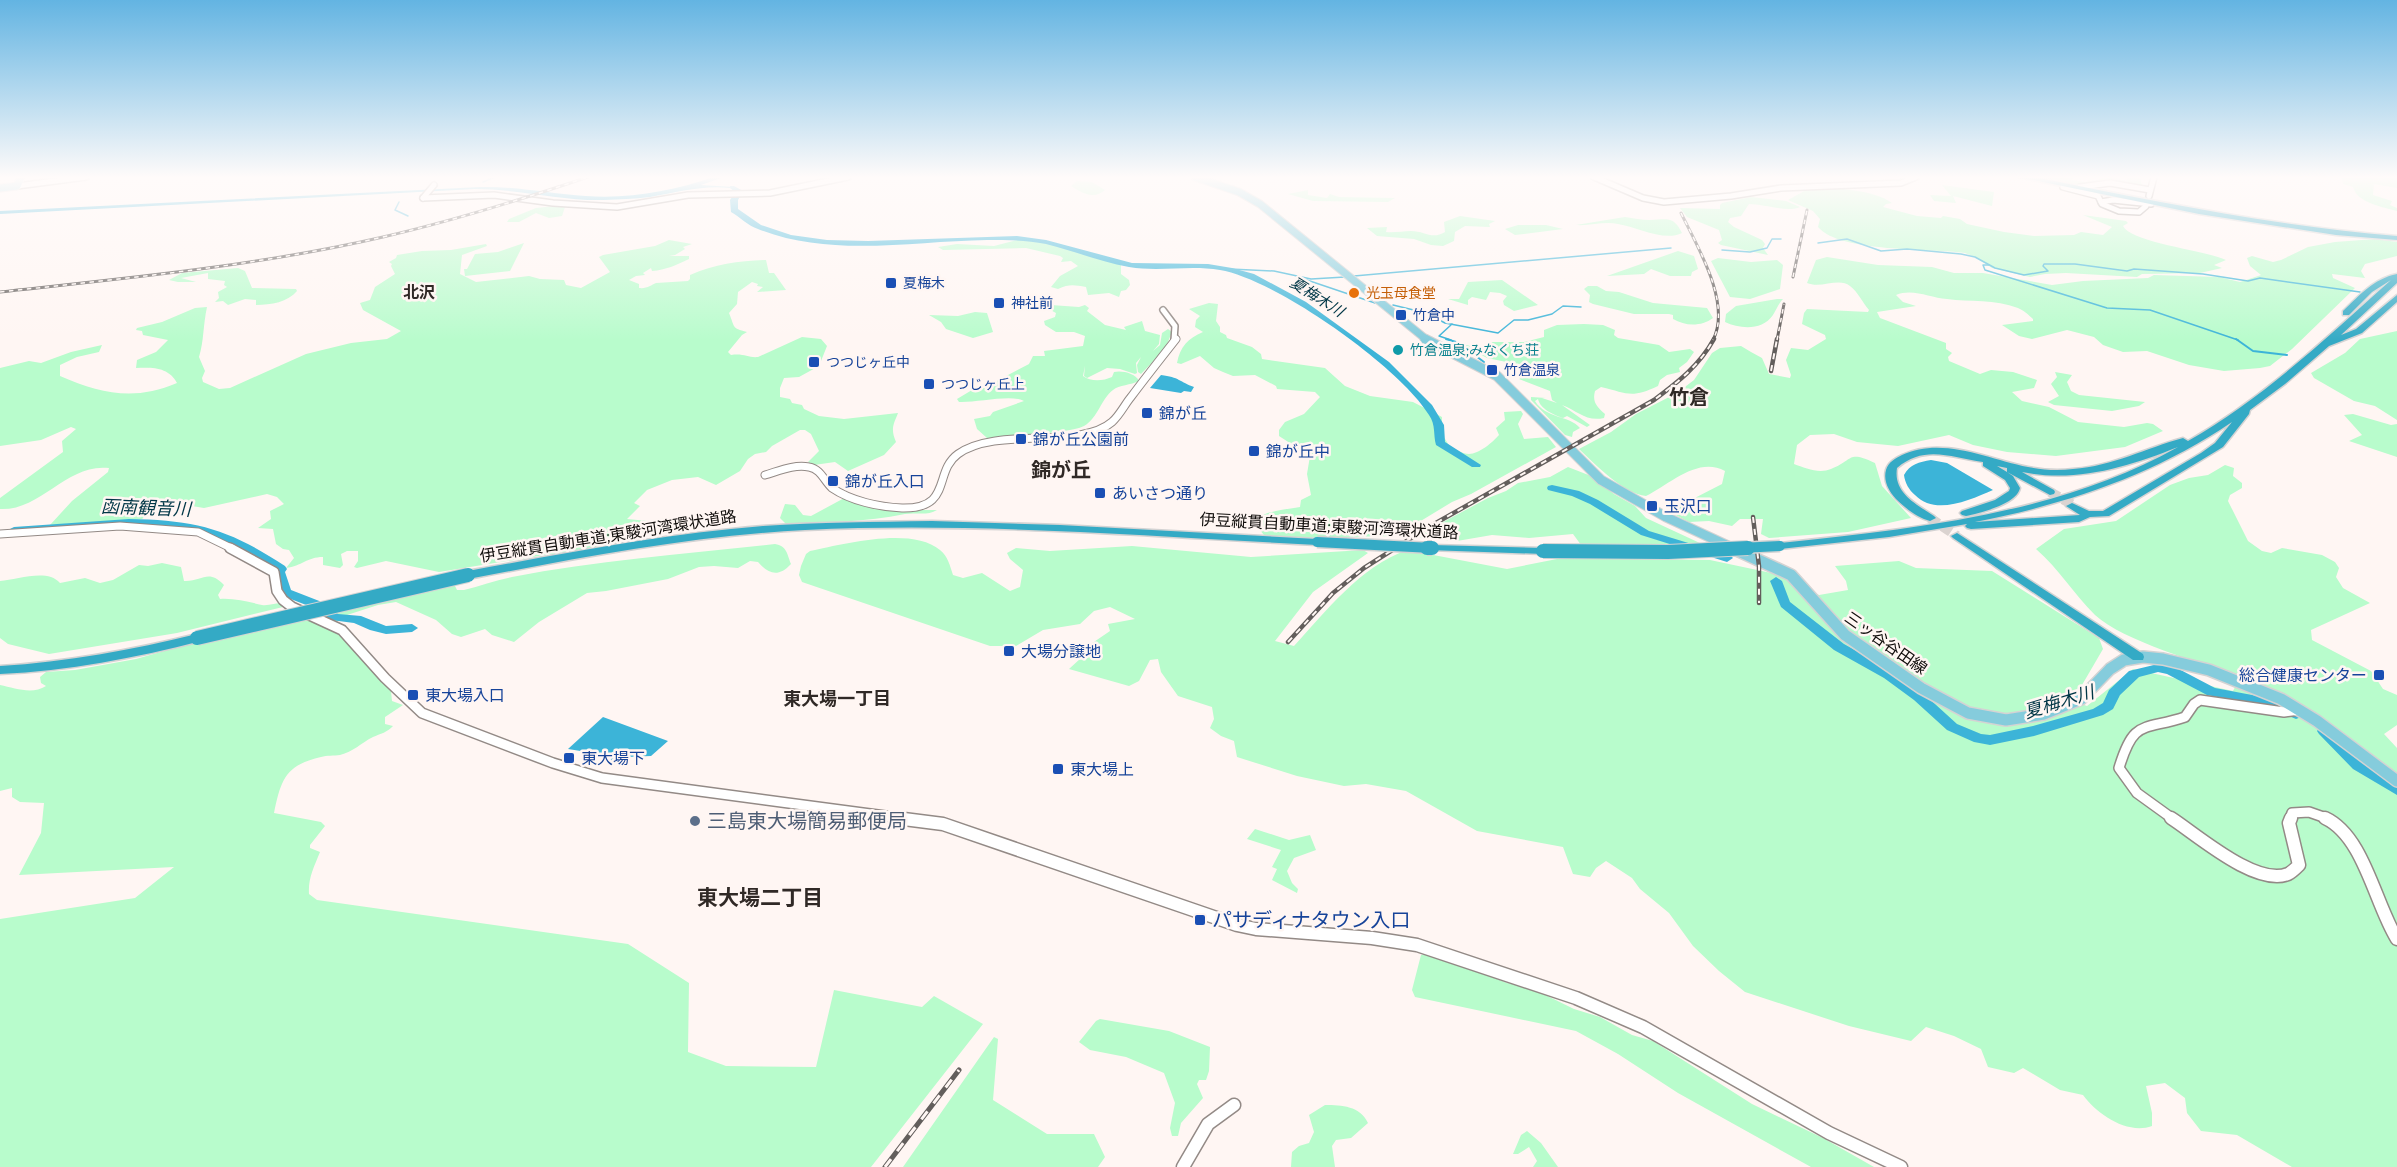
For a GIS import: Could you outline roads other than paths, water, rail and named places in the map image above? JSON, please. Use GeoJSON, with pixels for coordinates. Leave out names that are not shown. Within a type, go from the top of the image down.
{"type":"FeatureCollection","features":[{"type":"Feature","properties":{"kind":"highway"},"geometry":{"type":"LineString","coordinates":[[2328,231],[2397,236]]}},
{"type":"Feature","properties":{"kind":"highway"},"geometry":{"type":"LineString","coordinates":[[2347,231],[2397,236]]}},
{"type":"Feature","properties":{"kind":"highway","name":"伊豆縦貫自動車道;東駿河湾環状道路"},"geometry":{"type":"LineString","coordinates":[[0,667],[59,666],[100,660],[468,575],[740,532],[848,525],[967,525],[1432,548],[1668,552],[1780,546],[1883,535],[2006,512],[2080,491],[2166,458],[2250,406],[2283,381],[2347,318],[2397,278]]}},
{"type":"Feature","properties":{"kind":"highway"},"geometry":{"type":"LineString","coordinates":[[2319,348],[2355,333],[2369,324],[2397,298]]}},
{"type":"Feature","properties":{"kind":"highway"},"geometry":{"type":"LineString","coordinates":[[2074,506],[2087,514],[2105,514],[2219,445],[2250,406]]}},
{"type":"Feature","properties":{"kind":"highway"},"geometry":{"type":"LineString","coordinates":[[1933,518],[1899,490],[1894,479],[1895,468],[1905,460],[1927,455],[1951,455],[2040,472],[2084,471],[2152,453],[2230,418]]}},
{"type":"Feature","properties":{"kind":"highway"},"geometry":{"type":"LineString","coordinates":[[1977,459],[2004,469],[2049,492]]}},
{"type":"Feature","properties":{"kind":"highway"},"geometry":{"type":"LineString","coordinates":[[1835,541],[1958,515],[2000,502],[2014,494],[2015,488],[2009,478],[1977,459]]}},
{"type":"Feature","properties":{"kind":"highway"},"geometry":{"type":"LineString","coordinates":[[1883,535],[2079,519],[2087,514]]}},
{"type":"Feature","properties":{"kind":"highway"},"geometry":{"type":"LineString","coordinates":[[1959,535],[2138,657]]}},
{"type":"Feature","properties":{"kind":"main road","name":"三ッ谷谷田線"},"geometry":{"type":"LineString","coordinates":[[1294,231],[1432,344],[1497,376],[1608,484],[1666,517],[1791,575],[1832,624],[1845,635],[1940,698],[1968,713],[2012,720],[2053,711],[2084,696],[2107,670],[2122,660],[2138,657],[2184,663],[2209,670],[2300,710],[2377,769],[2397,781]]}},
{"type":"Feature","properties":{"kind":"street"},"geometry":{"type":"LineString","coordinates":[[765,475],[782,470],[808,467],[817,470],[832,488],[875,505],[905,508],[927,503],[939,491],[954,457],[965,450],[985,444],[1090,434],[1112,422],[1176,338],[1175,326],[1162,310]]}},
{"type":"Feature","properties":{"kind":"street"},"geometry":{"type":"LineString","coordinates":[[0,534],[120,526],[198,532],[271,570],[283,600],[292,607],[342,630],[385,678],[422,713],[553,763],[602,778],[943,824],[1237,925],[1256,929],[1372,938],[1417,945],[1576,998],[1635,1023],[1829,1132],[1901,1167]]}},
{"type":"Feature","properties":{"kind":"street"},"geometry":{"type":"LineString","coordinates":[[2300,710],[2284,712],[2200,700],[2194,704],[2185,717],[2145,725],[2136,730],[2130,737],[2120,768],[2132,789],[2149,803],[2228,858],[2259,872],[2283,874],[2293,872],[2299,865],[2289,823],[2292,813],[2312,812],[2334,822],[2349,836],[2397,939]]}},
{"type":"Feature","properties":{"kind":"street"},"geometry":{"type":"LineString","coordinates":[[1182,1167],[1207,1123],[1215,1115],[1234,1105]]}},
{"type":"Feature","properties":{"kind":"water"},"geometry":{"type":"Polygon","coordinates":[[[1161,375],[1176,378],[1194,387],[1191,392],[1181,393],[1150,388],[1161,375]]]}},
{"type":"Feature","properties":{"kind":"water"},"geometry":{"type":"Polygon","coordinates":[[[1931,460],[1947,463],[1993,490],[1953,504],[1932,504],[1923,501],[1909,489],[1904,475],[1915,464],[1931,460]]]}},
{"type":"Feature","properties":{"kind":"water"},"geometry":{"type":"Polygon","coordinates":[[[603,717],[668,741],[651,756],[626,757],[624,763],[610,762],[612,756],[568,749],[603,717]]]}},
{"type":"Feature","properties":{"kind":"waterway","name":"夏梅木川"},"geometry":{"type":"LineString","coordinates":[[772,231],[790,237],[827,242],[1032,239],[1132,265],[1220,267],[1251,276],[1287,293],[1386,364],[1429,407],[1440,427],[1440,443],[1476,465]]}},
{"type":"Feature","properties":{"kind":"waterway"},"geometry":{"type":"LineString","coordinates":[[1722,250],[1750,252],[1767,248],[1772,239],[1781,239]]}},
{"type":"Feature","properties":{"kind":"waterway"},"geometry":{"type":"LineString","coordinates":[[1818,243],[1847,239],[1881,251],[1907,249],[1961,254],[1975,257],[1995,268],[2024,275],[2048,271],[2043,266],[2044,264],[2075,264],[2127,271],[2134,269],[2203,274],[2248,281],[2260,278],[2360,292]]}},
{"type":"Feature","properties":{"kind":"waterway"},"geometry":{"type":"LineString","coordinates":[[1354,276],[1671,248]]}},
{"type":"Feature","properties":{"kind":"waterway"},"geometry":{"type":"LineString","coordinates":[[1989,265],[1983,265],[1985,270],[2107,308],[2150,310],[2237,340]]}},
{"type":"Feature","properties":{"kind":"waterway"},"geometry":{"type":"LineString","coordinates":[[1230,269],[1274,271],[1311,279],[1345,277]]}},
{"type":"Feature","properties":{"kind":"waterway"},"geometry":{"type":"LineString","coordinates":[[1301,278],[1375,303]]}},
{"type":"Feature","properties":{"kind":"waterway"},"geometry":{"type":"LineString","coordinates":[[1393,305],[1426,313],[1452,324]]}},
{"type":"Feature","properties":{"kind":"waterway"},"geometry":{"type":"LineString","coordinates":[[1452,324],[1498,333],[1514,320],[1528,320],[1552,314],[1563,306],[1581,307]]}},
{"type":"Feature","properties":{"kind":"waterway"},"geometry":{"type":"LineString","coordinates":[[1451,340],[1439,336],[1452,324]]}},
{"type":"Feature","properties":{"kind":"waterway"},"geometry":{"type":"LineString","coordinates":[[1446,339],[1456,342]]}},
{"type":"Feature","properties":{"kind":"waterway"},"geometry":{"type":"LineString","coordinates":[[2237,340],[2253,351],[2287,355]]}},
{"type":"Feature","properties":{"kind":"waterway"},"geometry":{"type":"LineString","coordinates":[[1458,343],[1484,362]]}},
{"type":"Feature","properties":{"kind":"waterway","name":"夏梅木川"},"geometry":{"type":"LineString","coordinates":[[1552,488],[1575,493],[1594,502],[1645,533],[1727,558]]}},
{"type":"Feature","properties":{"kind":"waterway","name":"函南観音川"},"geometry":{"type":"LineString","coordinates":[[14,530],[129,523],[198,528],[230,539],[281,569]]}},
{"type":"Feature","properties":{"kind":"waterway","name":"函南観音川"},"geometry":{"type":"LineString","coordinates":[[279,572],[287,593],[323,607],[335,617],[357,619],[386,630],[412,628]]}},
{"type":"Feature","properties":{"kind":"waterway","name":"夏梅木川"},"geometry":{"type":"LineString","coordinates":[[1776,581],[1785,604],[1839,647],[1889,675],[1919,697],[1952,727],[1979,739],[1990,740],[2034,731],[2098,712],[2108,706],[2114,693],[2134,674],[2158,668],[2170,670],[2212,692],[2268,702],[2296,714]]}},
{"type":"Feature","properties":{"kind":"waterway","name":"夏梅木川"},"geometry":{"type":"LineString","coordinates":[[2324,731],[2358,765],[2397,790]]}},
{"type":"Feature","properties":{"kind":"tunnel"},"geometry":{"type":"LineString","coordinates":[[2050,492],[2075,506]]}},
{"type":"Feature","properties":{"kind":"tunnel"},"geometry":{"type":"LineString","coordinates":[[1930,518],[1957,536]]}},
{"type":"Feature","properties":{"kind":"railway"},"geometry":{"type":"LineString","coordinates":[[0,292],[96,282],[288,256],[407,231]]}},
{"type":"Feature","properties":{"kind":"railway"},"geometry":{"type":"LineString","coordinates":[[1690,231],[1703,258],[1715,292],[1718,325],[1713,340]]}},
{"type":"Feature","properties":{"kind":"railway"},"geometry":{"type":"LineString","coordinates":[[1793,277],[1803,231]]}},
{"type":"Feature","properties":{"kind":"railway"},"geometry":{"type":"LineString","coordinates":[[1777,340],[1784,304]]}},
{"type":"Feature","properties":{"kind":"railway"},"geometry":{"type":"LineString","coordinates":[[1288,642],[1333,593],[1364,568],[1427,528],[1654,400],[1695,365],[1714,339]]}},
{"type":"Feature","properties":{"kind":"railway"},"geometry":{"type":"LineString","coordinates":[[1771,371],[1777,339]]}},
{"type":"Feature","properties":{"kind":"railway"},"geometry":{"type":"LineString","coordinates":[[1753,517],[1759,566],[1759,603]]}},
{"type":"Feature","properties":{"kind":"railway"},"geometry":{"type":"LineString","coordinates":[[885,1167],[959,1070]]}},
{"type":"Feature","properties":{"kind":"place","name":"夏梅木"},"geometry":{"type":"Point","coordinates":[891,283]}},
{"type":"Feature","properties":{"kind":"place","name":"光玉母食堂"},"geometry":{"type":"Point","coordinates":[1354,293]}},
{"type":"Feature","properties":{"kind":"place","name":"神社前"},"geometry":{"type":"Point","coordinates":[999,303]}},
{"type":"Feature","properties":{"kind":"place","name":"竹倉中"},"geometry":{"type":"Point","coordinates":[1401,315]}},
{"type":"Feature","properties":{"kind":"place","name":"竹倉温泉;みなくち荘"},"geometry":{"type":"Point","coordinates":[1398,350]}},
{"type":"Feature","properties":{"kind":"place","name":"つつじヶ丘中"},"geometry":{"type":"Point","coordinates":[814,362]}},
{"type":"Feature","properties":{"kind":"place","name":"竹倉温泉"},"geometry":{"type":"Point","coordinates":[1492,370]}},
{"type":"Feature","properties":{"kind":"place","name":"つつじヶ丘上"},"geometry":{"type":"Point","coordinates":[929,384]}},
{"type":"Feature","properties":{"kind":"place","name":"錦が丘"},"geometry":{"type":"Point","coordinates":[1147,413]}},
{"type":"Feature","properties":{"kind":"place","name":"錦が丘公園前"},"geometry":{"type":"Point","coordinates":[1021,439]}},
{"type":"Feature","properties":{"kind":"place","name":"錦が丘中"},"geometry":{"type":"Point","coordinates":[1254,451]}},
{"type":"Feature","properties":{"kind":"place","name":"錦が丘入口"},"geometry":{"type":"Point","coordinates":[833,481]}},
{"type":"Feature","properties":{"kind":"place","name":"あいさつ通り"},"geometry":{"type":"Point","coordinates":[1100,493]}},
{"type":"Feature","properties":{"kind":"place","name":"玉沢口"},"geometry":{"type":"Point","coordinates":[1652,506]}},
{"type":"Feature","properties":{"kind":"place","name":"大場分譲地"},"geometry":{"type":"Point","coordinates":[1009,651]}},
{"type":"Feature","properties":{"kind":"place","name":"総合健康センター"},"geometry":{"type":"Point","coordinates":[2379,675]}},
{"type":"Feature","properties":{"kind":"place","name":"東大場入口"},"geometry":{"type":"Point","coordinates":[413,695]}},
{"type":"Feature","properties":{"kind":"place","name":"東大場下"},"geometry":{"type":"Point","coordinates":[569,758]}},
{"type":"Feature","properties":{"kind":"place","name":"東大場上"},"geometry":{"type":"Point","coordinates":[1058,769]}},
{"type":"Feature","properties":{"kind":"place","name":"三島東大場簡易郵便局"},"geometry":{"type":"Point","coordinates":[695,821]}},
{"type":"Feature","properties":{"kind":"place","name":"パサディナタウン入口"},"geometry":{"type":"Point","coordinates":[1200,920]}},
{"type":"Feature","properties":{"kind":"district","name":"北沢"},"geometry":{"type":"Point","coordinates":[419,292]}},
{"type":"Feature","properties":{"kind":"district","name":"竹倉"},"geometry":{"type":"Point","coordinates":[1689,397]}},
{"type":"Feature","properties":{"kind":"district","name":"錦が丘"},"geometry":{"type":"Point","coordinates":[1061,470]}},
{"type":"Feature","properties":{"kind":"district","name":"東大場一丁目"},"geometry":{"type":"Point","coordinates":[837,699]}},
{"type":"Feature","properties":{"kind":"district","name":"東大場二丁目"},"geometry":{"type":"Point","coordinates":[760,898]}}]}
